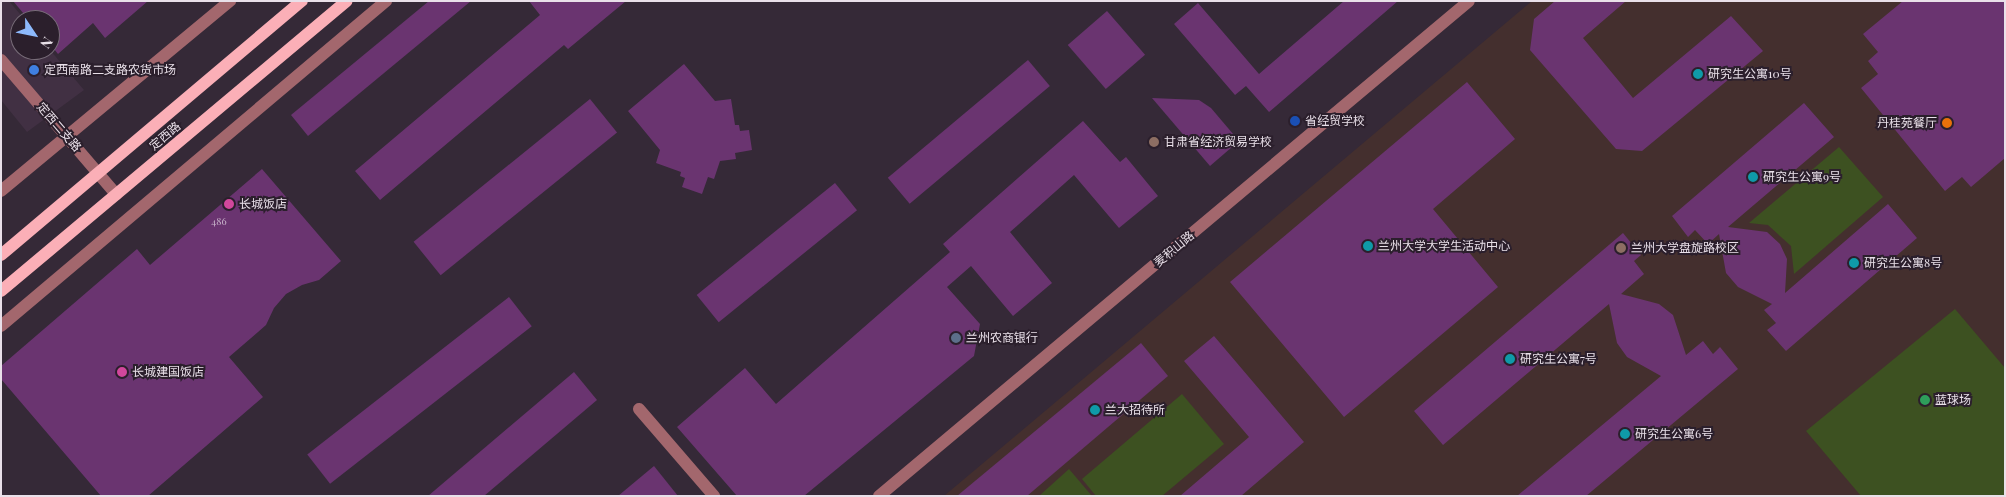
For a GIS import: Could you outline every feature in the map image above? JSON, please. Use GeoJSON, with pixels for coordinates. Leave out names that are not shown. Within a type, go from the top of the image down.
{"type":"FeatureCollection","features":[{"type":"Feature","properties":{"kind":"main road","name":"定西路"},"geometry":{"type":"LineString","coordinates":[[1,255],[97,172],[302,1]]}},
{"type":"Feature","properties":{"kind":"main road","name":"定西路"},"geometry":{"type":"LineString","coordinates":[[1,292],[346,1]]}},
{"type":"Feature","properties":{"kind":"street"},"geometry":{"type":"LineString","coordinates":[[1,191],[230,1]]}},
{"type":"Feature","properties":{"kind":"street"},"geometry":{"type":"LineString","coordinates":[[1,326],[386,1]]}},
{"type":"Feature","properties":{"kind":"street","name":"麦积山路"},"geometry":{"type":"LineString","coordinates":[[879,496],[1469,1]]}},
{"type":"Feature","properties":{"kind":"street","name":"定西二支路"},"geometry":{"type":"LineString","coordinates":[[1,60],[116,194]]}},
{"type":"Feature","properties":{"kind":"street"},"geometry":{"type":"LineString","coordinates":[[639,409],[714,496]]}},
{"type":"Feature","properties":{"kind":"shaded area","name":"定西南路二支路农货市场"},"geometry":{"type":"Polygon","coordinates":[[[1,1],[9,1],[17,10],[10,10],[10,60],[58,60],[84,90],[27,132],[1,100],[1,1]]]}},
{"type":"Feature","properties":{"kind":"shaded area","name":"兰州大学盘旋路校区"},"geometry":{"type":"Polygon","coordinates":[[[1532,1],[2005,1],[2005,496],[944,496],[1532,1]]]}},
{"type":"Feature","properties":{"kind":"green space"},"geometry":{"type":"Polygon","coordinates":[[[1839,147],[1883,197],[1794,274],[1791,246],[1768,225],[1749,223],[1839,147]]]}},
{"type":"Feature","properties":{"kind":"green space","name":"蓝球场"},"geometry":{"type":"Polygon","coordinates":[[[1955,309],[2005,368],[2005,496],[1861,496],[1806,431],[1955,309]]]}},
{"type":"Feature","properties":{"kind":"green space"},"geometry":{"type":"Polygon","coordinates":[[[1182,394],[1224,444],[1162,496],[1096,496],[1082,479],[1182,394]]]}},
{"type":"Feature","properties":{"kind":"green space"},"geometry":{"type":"Polygon","coordinates":[[[1069,469],[1092,496],[1039,496],[1069,469]]]}},
{"type":"Feature","properties":{"kind":"building"},"geometry":{"type":"Polygon","coordinates":[[[13,1],[148,1],[105,38],[93,23],[60,52],[60,10],[21,10],[13,1]]]}},
{"type":"Feature","properties":{"kind":"building"},"geometry":{"type":"Polygon","coordinates":[[[429,1],[471,1],[308,136],[291,115],[429,1]]]}},
{"type":"Feature","properties":{"kind":"building"},"geometry":{"type":"Polygon","coordinates":[[[529,1],[626,1],[568,49],[564,45],[380,200],[355,171],[540,15],[529,1]]]}},
{"type":"Feature","properties":{"kind":"building"},"geometry":{"type":"Polygon","coordinates":[[[1344,1],[1398,1],[1269,112],[1246,86],[1235,95],[1174,24],[1198,3],[1259,74],[1344,1]]]}},
{"type":"Feature","properties":{"kind":"building","name":"研究生公寓10号"},"geometry":{"type":"Polygon","coordinates":[[[1555,1],[1626,1],[1583,38],[1633,98],[1731,16],[1763,51],[1642,151],[1616,149],[1530,50],[1534,19],[1555,1]]]}},
{"type":"Feature","properties":{"kind":"building","name":"丹桂苑餐厅"},"geometry":{"type":"Polygon","coordinates":[[[1903,1],[2005,1],[2005,158],[1971,187],[1962,177],[1945,191],[1861,88],[1878,74],[1868,61],[1878,52],[1863,34],[1903,1]]]}},
{"type":"Feature","properties":{"kind":"building"},"geometry":{"type":"Polygon","coordinates":[[[1107,11],[1145,55],[1106,89],[1068,45],[1107,11]]]}},
{"type":"Feature","properties":{"kind":"building"},"geometry":{"type":"Polygon","coordinates":[[[1028,60],[1050,86],[910,204],[888,178],[1028,60]]]}},
{"type":"Feature","properties":{"kind":"building"},"geometry":{"type":"Polygon","coordinates":[[[684,64],[715,101],[731,99],[735,125],[739,125],[740,131],[749,130],[752,150],[735,153],[736,159],[720,161],[714,179],[708,177],[702,194],[682,187],[685,178],[680,176],[681,172],[656,163],[660,150],[628,111],[684,64]]]}},
{"type":"Feature","properties":{"kind":"building","name":"兰州大学大学生活动中心"},"geometry":{"type":"Polygon","coordinates":[[[1467,82],[1515,139],[1433,209],[1498,287],[1344,417],[1230,282],[1467,82]]]}},
{"type":"Feature","properties":{"kind":"building"},"geometry":{"type":"Polygon","coordinates":[[[1152,98],[1199,100],[1211,108],[1239,141],[1210,166],[1152,98]]]}},
{"type":"Feature","properties":{"kind":"building"},"geometry":{"type":"Polygon","coordinates":[[[590,99],[617,132],[441,275],[414,242],[590,99]]]}},
{"type":"Feature","properties":{"kind":"building"},"geometry":{"type":"Polygon","coordinates":[[[1804,103],[1834,137],[1728,227],[1767,232],[1780,244],[1787,259],[1785,293],[1888,204],[1917,238],[1786,351],[1767,330],[1776,323],[1764,310],[1772,304],[1738,287],[1726,273],[1719,234],[1708,244],[1695,230],[1688,237],[1672,216],[1804,103]]]}},
{"type":"Feature","properties":{"kind":"building"},"geometry":{"type":"Polygon","coordinates":[[[1083,121],[1120,162],[1126,157],[1158,196],[1119,228],[1074,175],[1010,232],[1052,283],[1013,316],[971,266],[947,287],[980,324],[974,356],[804,496],[737,496],[677,427],[745,368],[776,404],[950,252],[943,244],[1083,121]]]}},
{"type":"Feature","properties":{"kind":"building","name":"长城建国饭店"},"geometry":{"type":"Polygon","coordinates":[[[262,169],[341,261],[319,280],[302,285],[286,294],[274,308],[266,325],[229,357],[263,397],[148,496],[101,496],[1,379],[1,366],[137,249],[150,265],[262,169]]]}},
{"type":"Feature","properties":{"kind":"building"},"geometry":{"type":"Polygon","coordinates":[[[835,183],[857,210],[719,322],[697,295],[835,183]]]}},
{"type":"Feature","properties":{"kind":"building"},"geometry":{"type":"Polygon","coordinates":[[[1623,233],[1641,255],[1634,261],[1644,274],[1621,294],[1659,304],[1673,315],[1686,355],[1703,341],[1713,354],[1720,347],[1738,369],[1586,496],[1517,496],[1661,376],[1627,357],[1617,343],[1609,304],[1443,445],[1414,411],[1623,233]]]}},
{"type":"Feature","properties":{"kind":"building"},"geometry":{"type":"Polygon","coordinates":[[[509,297],[532,326],[330,484],[307,455],[509,297]]]}},
{"type":"Feature","properties":{"kind":"building"},"geometry":{"type":"Polygon","coordinates":[[[1214,336],[1304,442],[1241,496],[1180,496],[1249,437],[1184,361],[1214,336]]]}},
{"type":"Feature","properties":{"kind":"building","name":"兰大招待所"},"geometry":{"type":"Polygon","coordinates":[[[1141,343],[1168,376],[1027,496],[957,496],[1141,343]]]}},
{"type":"Feature","properties":{"kind":"building"},"geometry":{"type":"Polygon","coordinates":[[[574,372],[597,400],[484,496],[428,496],[574,372]]]}},
{"type":"Feature","properties":{"kind":"building"},"geometry":{"type":"Polygon","coordinates":[[[654,466],[678,496],[618,496],[654,466]]]}},
{"type":"Feature","properties":{"kind":"place","name":"定西南路二支路农货市场"},"geometry":{"type":"Point","coordinates":[34,70]}},
{"type":"Feature","properties":{"kind":"place","name":"研究生公寓10号"},"geometry":{"type":"Point","coordinates":[1698,74]}},
{"type":"Feature","properties":{"kind":"place","name":"省经贸学校"},"geometry":{"type":"Point","coordinates":[1295,121]}},
{"type":"Feature","properties":{"kind":"place","name":"丹桂苑餐厅"},"geometry":{"type":"Point","coordinates":[1947,123]}},
{"type":"Feature","properties":{"kind":"place","name":"甘肃省经济贸易学校"},"geometry":{"type":"Point","coordinates":[1154,142]}},
{"type":"Feature","properties":{"kind":"place","name":"研究生公寓9号"},"geometry":{"type":"Point","coordinates":[1753,177]}},
{"type":"Feature","properties":{"kind":"place","name":"长城饭店"},"geometry":{"type":"Point","coordinates":[229,204]}},
{"type":"Feature","properties":{"kind":"place","name":"兰州大学大学生活动中心"},"geometry":{"type":"Point","coordinates":[1368,246]}},
{"type":"Feature","properties":{"kind":"place","name":"兰州大学盘旋路校区"},"geometry":{"type":"Point","coordinates":[1621,248]}},
{"type":"Feature","properties":{"kind":"place","name":"研究生公寓8号"},"geometry":{"type":"Point","coordinates":[1854,263]}},
{"type":"Feature","properties":{"kind":"place","name":"兰州农商银行"},"geometry":{"type":"Point","coordinates":[956,338]}},
{"type":"Feature","properties":{"kind":"place","name":"研究生公寓7号"},"geometry":{"type":"Point","coordinates":[1510,359]}},
{"type":"Feature","properties":{"kind":"place","name":"长城建国饭店"},"geometry":{"type":"Point","coordinates":[122,372]}},
{"type":"Feature","properties":{"kind":"place","name":"蓝球场"},"geometry":{"type":"Point","coordinates":[1925,400]}},
{"type":"Feature","properties":{"kind":"place","name":"兰大招待所"},"geometry":{"type":"Point","coordinates":[1095,410]}},
{"type":"Feature","properties":{"kind":"place","name":"研究生公寓6号"},"geometry":{"type":"Point","coordinates":[1625,434]}}]}
